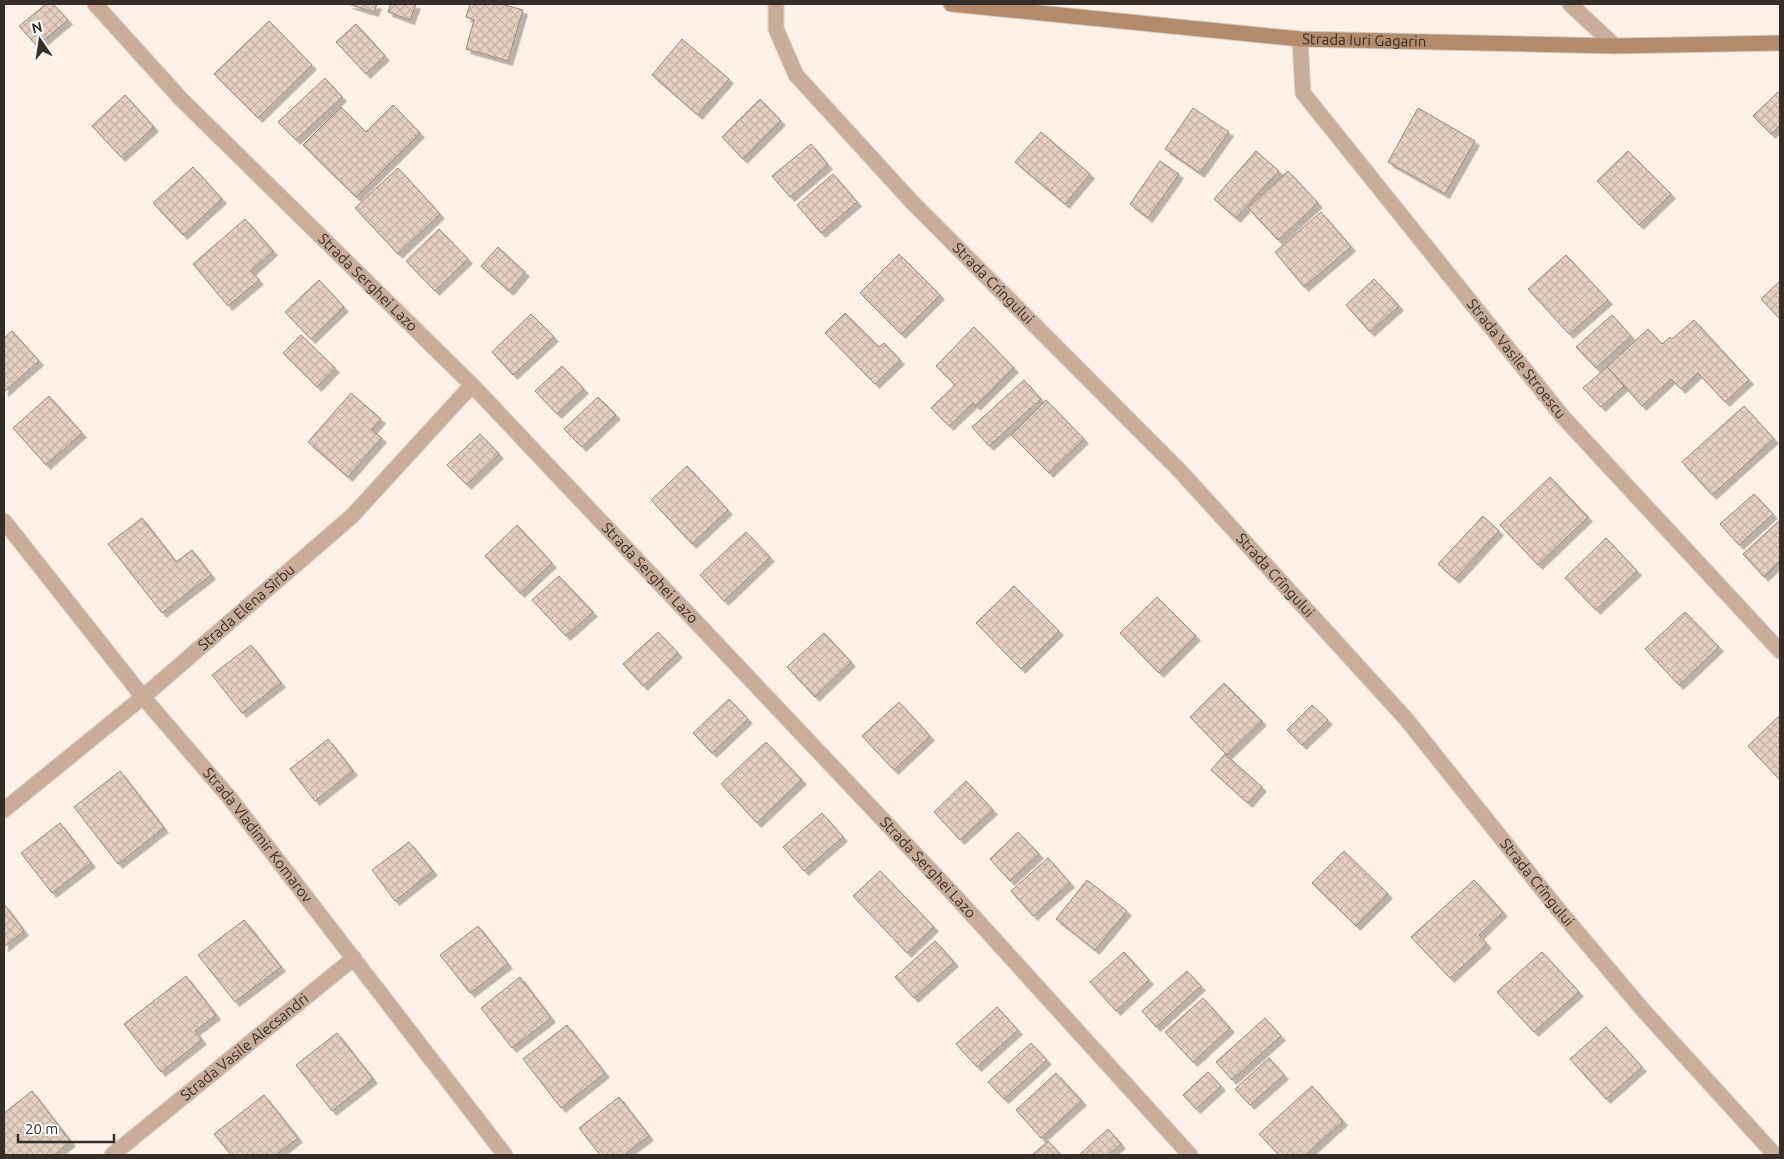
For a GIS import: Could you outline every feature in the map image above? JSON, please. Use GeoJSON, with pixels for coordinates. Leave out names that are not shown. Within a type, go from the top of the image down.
{"type":"FeatureCollection","features":[{"type":"Feature","properties":{"kind":"main road","name":"Strada Iuri Gagarin"},"geometry":{"type":"LineString","coordinates":[[951,4],[1300,39],[1615,46],[1780,43]]}},
{"type":"Feature","properties":{"kind":"street","name":"Strada Serghei Lazo"},"geometry":{"type":"LineString","coordinates":[[96,4],[181,99],[472,385],[955,896],[1190,1155]]}},
{"type":"Feature","properties":{"kind":"street","name":"Strada Crîngului"},"geometry":{"type":"LineString","coordinates":[[776,4],[776,29],[796,75],[912,202],[1180,471],[1400,713],[1557,908],[1643,1010],[1775,1155]]}},
{"type":"Feature","properties":{"kind":"street"},"geometry":{"type":"LineString","coordinates":[[1570,4],[1615,46]]}},
{"type":"Feature","properties":{"kind":"street","name":"Strada Vasile Stroescu"},"geometry":{"type":"LineString","coordinates":[[1300,39],[1303,93],[1563,417],[1780,652]]}},
{"type":"Feature","properties":{"kind":"street","name":"Strada Elena Sîrbu"},"geometry":{"type":"LineString","coordinates":[[4,810],[143,697],[352,516],[472,385]]}},
{"type":"Feature","properties":{"kind":"street","name":"Strada Vladimir Komarov"},"geometry":{"type":"LineString","coordinates":[[4,521],[143,697],[229,797],[505,1155]]}},
{"type":"Feature","properties":{"kind":"street","name":"Strada Vasile Alecsandri"},"geometry":{"type":"LineString","coordinates":[[112,1155],[354,958]]}},
{"type":"Feature","properties":{"kind":"building"},"geometry":{"type":"Polygon","coordinates":[[[46,4],[53,4],[68,20],[37,46],[19,26],[46,4]]]}},
{"type":"Feature","properties":{"kind":"building"},"geometry":{"type":"Polygon","coordinates":[[[348,4],[377,4],[374,12],[348,4]]]}},
{"type":"Feature","properties":{"kind":"building"},"geometry":{"type":"Polygon","coordinates":[[[391,4],[416,4],[410,20],[388,12],[391,4]]]}},
{"type":"Feature","properties":{"kind":"building"},"geometry":{"type":"Polygon","coordinates":[[[470,4],[502,4],[523,10],[508,61],[466,49],[474,20],[466,17],[470,4]]]}},
{"type":"Feature","properties":{"kind":"building"},"geometry":{"type":"Polygon","coordinates":[[[269,21],[312,65],[258,118],[214,74],[269,21]]]}},
{"type":"Feature","properties":{"kind":"building"},"geometry":{"type":"Polygon","coordinates":[[[356,24],[385,56],[366,74],[336,42],[356,24]]]}},
{"type":"Feature","properties":{"kind":"building"},"geometry":{"type":"Polygon","coordinates":[[[682,39],[729,79],[698,115],[652,75],[682,39]]]}},
{"type":"Feature","properties":{"kind":"building"},"geometry":{"type":"Polygon","coordinates":[[[325,78],[342,97],[296,140],[278,122],[325,78]]]}},
{"type":"Feature","properties":{"kind":"building"},"geometry":{"type":"Polygon","coordinates":[[[1778,92],[1780,94],[1780,125],[1771,134],[1753,116],[1778,92]]]}},
{"type":"Feature","properties":{"kind":"building"},"geometry":{"type":"Polygon","coordinates":[[[125,95],[154,127],[121,157],[92,126],[125,95]]]}},
{"type":"Feature","properties":{"kind":"building"},"geometry":{"type":"Polygon","coordinates":[[[760,99],[781,121],[743,159],[722,137],[760,99]]]}},
{"type":"Feature","properties":{"kind":"building"},"geometry":{"type":"Polygon","coordinates":[[[393,105],[420,133],[356,197],[303,145],[341,107],[366,132],[393,105]]]}},
{"type":"Feature","properties":{"kind":"building"},"geometry":{"type":"Polygon","coordinates":[[[1193,108],[1229,132],[1200,173],[1165,149],[1193,108]]]}},
{"type":"Feature","properties":{"kind":"building"},"geometry":{"type":"Polygon","coordinates":[[[1418,108],[1475,141],[1445,194],[1388,162],[1418,108]]]}},
{"type":"Feature","properties":{"kind":"building"},"geometry":{"type":"Polygon","coordinates":[[[1041,132],[1090,174],[1065,204],[1015,162],[1041,132]]]}},
{"type":"Feature","properties":{"kind":"building"},"geometry":{"type":"Polygon","coordinates":[[[811,144],[828,165],[790,197],[772,176],[811,144]]]}},
{"type":"Feature","properties":{"kind":"building"},"geometry":{"type":"Polygon","coordinates":[[[1256,151],[1279,171],[1236,218],[1214,199],[1256,151]]]}},
{"type":"Feature","properties":{"kind":"building"},"geometry":{"type":"Polygon","coordinates":[[[1628,151],[1671,194],[1639,225],[1597,181],[1628,151]]]}},
{"type":"Feature","properties":{"kind":"building"},"geometry":{"type":"Polygon","coordinates":[[[1160,161],[1179,174],[1148,218],[1130,204],[1160,161]]]}},
{"type":"Feature","properties":{"kind":"building"},"geometry":{"type":"Polygon","coordinates":[[[193,167],[222,199],[183,235],[153,203],[193,167]]]}},
{"type":"Feature","properties":{"kind":"building"},"geometry":{"type":"Polygon","coordinates":[[[398,168],[440,214],[398,254],[355,208],[398,168]]]}},
{"type":"Feature","properties":{"kind":"building"},"geometry":{"type":"Polygon","coordinates":[[[1288,171],[1318,203],[1278,240],[1248,208],[1288,171]]]}},
{"type":"Feature","properties":{"kind":"building"},"geometry":{"type":"Polygon","coordinates":[[[833,174],[857,202],[821,233],[797,205],[833,174]]]}},
{"type":"Feature","properties":{"kind":"building"},"geometry":{"type":"Polygon","coordinates":[[[1321,212],[1351,247],[1304,287],[1275,252],[1321,212]]]}},
{"type":"Feature","properties":{"kind":"building"},"geometry":{"type":"Polygon","coordinates":[[[245,219],[273,251],[251,271],[259,280],[228,306],[193,264],[245,219]]]}},
{"type":"Feature","properties":{"kind":"building"},"geometry":{"type":"Polygon","coordinates":[[[439,229],[468,259],[435,291],[406,261],[439,229]]]}},
{"type":"Feature","properties":{"kind":"building"},"geometry":{"type":"Polygon","coordinates":[[[498,247],[525,272],[509,291],[481,266],[498,247]]]}},
{"type":"Feature","properties":{"kind":"building"},"geometry":{"type":"Polygon","coordinates":[[[899,254],[940,295],[901,334],[860,293],[899,254]]]}},
{"type":"Feature","properties":{"kind":"building"},"geometry":{"type":"Polygon","coordinates":[[[1566,255],[1608,300],[1569,334],[1528,289],[1566,255]]]}},
{"type":"Feature","properties":{"kind":"building"},"geometry":{"type":"Polygon","coordinates":[[[1374,279],[1399,306],[1370,332],[1346,305],[1374,279]]]}},
{"type":"Feature","properties":{"kind":"building"},"geometry":{"type":"Polygon","coordinates":[[[319,280],[344,307],[311,339],[285,312],[319,280]]]}},
{"type":"Feature","properties":{"kind":"building"},"geometry":{"type":"Polygon","coordinates":[[[1780,281],[1780,319],[1761,299],[1780,281]]]}},
{"type":"Feature","properties":{"kind":"building"},"geometry":{"type":"Polygon","coordinates":[[[845,313],[879,347],[884,343],[900,360],[875,384],[825,333],[845,313]]]}},
{"type":"Feature","properties":{"kind":"building"},"geometry":{"type":"Polygon","coordinates":[[[531,314],[554,337],[513,375],[492,352],[531,314]]]}},
{"type":"Feature","properties":{"kind":"building"},"geometry":{"type":"Polygon","coordinates":[[[1612,315],[1631,336],[1596,368],[1576,347],[1612,315]]]}},
{"type":"Feature","properties":{"kind":"building"},"geometry":{"type":"Polygon","coordinates":[[[1694,320],[1749,380],[1725,402],[1698,373],[1681,389],[1671,379],[1642,406],[1607,367],[1648,329],[1662,344],[1670,337],[1672,339],[1694,320]]]}},
{"type":"Feature","properties":{"kind":"building"},"geometry":{"type":"Polygon","coordinates":[[[974,327],[1014,368],[976,406],[973,403],[949,426],[931,408],[955,385],[936,366],[974,327]]]}},
{"type":"Feature","properties":{"kind":"building"},"geometry":{"type":"Polygon","coordinates":[[[12,331],[39,361],[4,392],[4,338],[12,331]]]}},
{"type":"Feature","properties":{"kind":"building"},"geometry":{"type":"Polygon","coordinates":[[[301,335],[335,368],[317,387],[283,353],[301,335]]]}},
{"type":"Feature","properties":{"kind":"building"},"geometry":{"type":"Polygon","coordinates":[[[562,366],[584,389],[557,414],[535,391],[562,366]]]}},
{"type":"Feature","properties":{"kind":"building"},"geometry":{"type":"Polygon","coordinates":[[[1607,367],[1624,386],[1601,407],[1583,388],[1607,367]]]}},
{"type":"Feature","properties":{"kind":"building"},"geometry":{"type":"Polygon","coordinates":[[[1024,380],[1041,399],[989,446],[972,427],[1024,380]]]}},
{"type":"Feature","properties":{"kind":"building"},"geometry":{"type":"Polygon","coordinates":[[[351,393],[381,419],[372,430],[382,438],[348,477],[308,442],[351,393]]]}},
{"type":"Feature","properties":{"kind":"building"},"geometry":{"type":"Polygon","coordinates":[[[49,396],[82,433],[46,465],[13,428],[49,396]]]}},
{"type":"Feature","properties":{"kind":"building"},"geometry":{"type":"Polygon","coordinates":[[[598,397],[616,415],[582,447],[564,429],[598,397]]]}},
{"type":"Feature","properties":{"kind":"building"},"geometry":{"type":"Polygon","coordinates":[[[1046,400],[1084,439],[1049,473],[1011,435],[1046,400]]]}},
{"type":"Feature","properties":{"kind":"building"},"geometry":{"type":"Polygon","coordinates":[[[1744,406],[1774,439],[1712,495],[1682,462],[1744,406]]]}},
{"type":"Feature","properties":{"kind":"building"},"geometry":{"type":"Polygon","coordinates":[[[480,434],[499,454],[467,485],[447,465],[480,434]]]}},
{"type":"Feature","properties":{"kind":"building"},"geometry":{"type":"Polygon","coordinates":[[[687,466],[728,510],[692,544],[651,500],[687,466]]]}},
{"type":"Feature","properties":{"kind":"building"},"geometry":{"type":"Polygon","coordinates":[[[1550,477],[1588,517],[1538,565],[1500,525],[1550,477]]]}},
{"type":"Feature","properties":{"kind":"building"},"geometry":{"type":"Polygon","coordinates":[[[1754,494],[1773,514],[1739,545],[1720,524],[1754,494]]]}},
{"type":"Feature","properties":{"kind":"building"},"geometry":{"type":"Polygon","coordinates":[[[1483,516],[1499,531],[1455,579],[1438,564],[1483,516]]]}},
{"type":"Feature","properties":{"kind":"building"},"geometry":{"type":"Polygon","coordinates":[[[142,518],[176,562],[192,550],[211,575],[162,613],[108,544],[142,518]]]}},
{"type":"Feature","properties":{"kind":"building"},"geometry":{"type":"Polygon","coordinates":[[[1779,521],[1780,561],[1764,577],[1743,554],[1779,521]]]}},
{"type":"Feature","properties":{"kind":"building"},"geometry":{"type":"Polygon","coordinates":[[[517,525],[552,563],[520,593],[485,556],[517,525]]]}},
{"type":"Feature","properties":{"kind":"building"},"geometry":{"type":"Polygon","coordinates":[[[746,532],[770,557],[724,601],[700,575],[746,532]]]}},
{"type":"Feature","properties":{"kind":"building"},"geometry":{"type":"Polygon","coordinates":[[[1606,538],[1637,571],[1596,610],[1565,578],[1606,538]]]}},
{"type":"Feature","properties":{"kind":"building"},"geometry":{"type":"Polygon","coordinates":[[[559,576],[593,612],[566,636],[532,600],[559,576]]]}},
{"type":"Feature","properties":{"kind":"building"},"geometry":{"type":"Polygon","coordinates":[[[1014,586],[1059,631],[1021,669],[976,623],[1014,586]]]}},
{"type":"Feature","properties":{"kind":"building"},"geometry":{"type":"Polygon","coordinates":[[[1157,597],[1196,636],[1159,673],[1120,633],[1157,597]]]}},
{"type":"Feature","properties":{"kind":"building"},"geometry":{"type":"Polygon","coordinates":[[[1685,612],[1719,647],[1679,685],[1645,649],[1685,612]]]}},
{"type":"Feature","properties":{"kind":"building"},"geometry":{"type":"Polygon","coordinates":[[[658,632],[678,653],[643,686],[623,664],[658,632]]]}},
{"type":"Feature","properties":{"kind":"building"},"geometry":{"type":"Polygon","coordinates":[[[824,633],[851,662],[815,697],[787,667],[824,633]]]}},
{"type":"Feature","properties":{"kind":"building"},"geometry":{"type":"Polygon","coordinates":[[[251,645],[281,683],[242,713],[212,675],[251,645]]]}},
{"type":"Feature","properties":{"kind":"building"},"geometry":{"type":"Polygon","coordinates":[[[1224,683],[1262,721],[1227,755],[1190,717],[1224,683]]]}},
{"type":"Feature","properties":{"kind":"building"},"geometry":{"type":"Polygon","coordinates":[[[729,699],[748,719],[712,753],[693,733],[729,699]]]}},
{"type":"Feature","properties":{"kind":"building"},"geometry":{"type":"Polygon","coordinates":[[[899,702],[930,736],[894,770],[862,736],[899,702]]]}},
{"type":"Feature","properties":{"kind":"building"},"geometry":{"type":"Polygon","coordinates":[[[1312,705],[1328,720],[1302,745],[1287,730],[1312,705]]]}},
{"type":"Feature","properties":{"kind":"building"},"geometry":{"type":"Polygon","coordinates":[[[1780,715],[1780,778],[1779,779],[1748,746],[1780,715]]]}},
{"type":"Feature","properties":{"kind":"building"},"geometry":{"type":"Polygon","coordinates":[[[328,739],[353,771],[315,801],[290,769],[328,739]]]}},
{"type":"Feature","properties":{"kind":"building"},"geometry":{"type":"Polygon","coordinates":[[[766,742],[802,780],[757,823],[721,784],[766,742]]]}},
{"type":"Feature","properties":{"kind":"building"},"geometry":{"type":"Polygon","coordinates":[[[1225,754],[1262,787],[1248,803],[1211,770],[1225,754]]]}},
{"type":"Feature","properties":{"kind":"building"},"geometry":{"type":"Polygon","coordinates":[[[120,771],[164,828],[118,864],[74,807],[120,771]]]}},
{"type":"Feature","properties":{"kind":"building"},"geometry":{"type":"Polygon","coordinates":[[[966,781],[993,810],[960,840],[934,812],[966,781]]]}},
{"type":"Feature","properties":{"kind":"building"},"geometry":{"type":"Polygon","coordinates":[[[822,813],[843,837],[804,871],[783,847],[822,813]]]}},
{"type":"Feature","properties":{"kind":"building"},"geometry":{"type":"Polygon","coordinates":[[[60,823],[91,863],[52,893],[21,853],[60,823]]]}},
{"type":"Feature","properties":{"kind":"building"},"geometry":{"type":"Polygon","coordinates":[[[1018,832],[1039,854],[1010,881],[990,859],[1018,832]]]}},
{"type":"Feature","properties":{"kind":"building"},"geometry":{"type":"Polygon","coordinates":[[[409,842],[433,871],[395,901],[372,870],[409,842]]]}},
{"type":"Feature","properties":{"kind":"building"},"geometry":{"type":"Polygon","coordinates":[[[1344,851],[1388,894],[1356,926],[1312,883],[1344,851]]]}},
{"type":"Feature","properties":{"kind":"building"},"geometry":{"type":"Polygon","coordinates":[[[1048,858],[1070,883],[1033,916],[1011,891],[1048,858]]]}},
{"type":"Feature","properties":{"kind":"building"},"geometry":{"type":"Polygon","coordinates":[[[880,871],[934,927],[907,953],[853,896],[880,871]]]}},
{"type":"Feature","properties":{"kind":"building"},"geometry":{"type":"Polygon","coordinates":[[[1087,880],[1127,911],[1095,950],[1056,919],[1087,880]]]}},
{"type":"Feature","properties":{"kind":"building"},"geometry":{"type":"Polygon","coordinates":[[[1474,880],[1503,912],[1479,935],[1487,944],[1450,978],[1411,937],[1474,880]]]}},
{"type":"Feature","properties":{"kind":"building"},"geometry":{"type":"Polygon","coordinates":[[[4,904],[24,931],[4,947],[4,904]]]}},
{"type":"Feature","properties":{"kind":"building"},"geometry":{"type":"Polygon","coordinates":[[[244,920],[281,967],[235,1002],[198,955],[244,920]]]}},
{"type":"Feature","properties":{"kind":"building"},"geometry":{"type":"Polygon","coordinates":[[[478,926],[508,964],[470,993],[440,955],[478,926]]]}},
{"type":"Feature","properties":{"kind":"building"},"geometry":{"type":"Polygon","coordinates":[[[935,941],[954,962],[914,998],[895,977],[935,941]]]}},
{"type":"Feature","properties":{"kind":"building"},"geometry":{"type":"Polygon","coordinates":[[[1124,952],[1149,980],[1116,1011],[1090,982],[1124,952]]]}},
{"type":"Feature","properties":{"kind":"building"},"geometry":{"type":"Polygon","coordinates":[[[1542,952],[1579,992],[1534,1032],[1497,992],[1542,952]]]}},
{"type":"Feature","properties":{"kind":"building"},"geometry":{"type":"Polygon","coordinates":[[[1187,971],[1201,986],[1156,1027],[1142,1011],[1187,971]]]}},
{"type":"Feature","properties":{"kind":"building"},"geometry":{"type":"Polygon","coordinates":[[[186,976],[216,1015],[195,1031],[202,1040],[161,1072],[124,1024],[186,976]]]}},
{"type":"Feature","properties":{"kind":"building"},"geometry":{"type":"Polygon","coordinates":[[[520,977],[551,1018],[512,1048],[481,1008],[520,977]]]}},
{"type":"Feature","properties":{"kind":"building"},"geometry":{"type":"Polygon","coordinates":[[[1203,998],[1230,1028],[1193,1062],[1165,1032],[1203,998]]]}},
{"type":"Feature","properties":{"kind":"building"},"geometry":{"type":"Polygon","coordinates":[[[997,1007],[1018,1030],[977,1067],[956,1044],[997,1007]]]}},
{"type":"Feature","properties":{"kind":"building"},"geometry":{"type":"Polygon","coordinates":[[[1265,1018],[1281,1036],[1232,1080],[1216,1062],[1265,1018]]]}},
{"type":"Feature","properties":{"kind":"building"},"geometry":{"type":"Polygon","coordinates":[[[567,1025],[605,1073],[561,1108],[523,1059],[567,1025]]]}},
{"type":"Feature","properties":{"kind":"building"},"geometry":{"type":"Polygon","coordinates":[[[1606,1027],[1642,1067],[1606,1099],[1570,1059],[1606,1027]]]}},
{"type":"Feature","properties":{"kind":"building"},"geometry":{"type":"Polygon","coordinates":[[[337,1033],[373,1079],[332,1111],[296,1065],[337,1033]]]}},
{"type":"Feature","properties":{"kind":"building"},"geometry":{"type":"Polygon","coordinates":[[[1031,1043],[1047,1060],[1004,1099],[988,1082],[1031,1043]]]}},
{"type":"Feature","properties":{"kind":"building"},"geometry":{"type":"Polygon","coordinates":[[[1269,1058],[1284,1075],[1250,1105],[1235,1089],[1269,1058]]]}},
{"type":"Feature","properties":{"kind":"building"},"geometry":{"type":"Polygon","coordinates":[[[1208,1072],[1221,1086],[1196,1109],[1183,1095],[1208,1072]]]}},
{"type":"Feature","properties":{"kind":"building"},"geometry":{"type":"Polygon","coordinates":[[[1056,1073],[1082,1101],[1041,1138],[1016,1110],[1056,1073]]]}},
{"type":"Feature","properties":{"kind":"building"},"geometry":{"type":"Polygon","coordinates":[[[1312,1086],[1343,1121],[1306,1155],[1279,1155],[1259,1134],[1312,1086]]]}},
{"type":"Feature","properties":{"kind":"building"},"geometry":{"type":"Polygon","coordinates":[[[32,1091],[71,1142],[54,1155],[6,1155],[4,1152],[4,1113],[32,1091]]]}},
{"type":"Feature","properties":{"kind":"building"},"geometry":{"type":"Polygon","coordinates":[[[264,1095],[298,1138],[276,1155],[231,1155],[214,1134],[264,1095]]]}},
{"type":"Feature","properties":{"kind":"building"},"geometry":{"type":"Polygon","coordinates":[[[619,1097],[649,1136],[624,1155],[600,1155],[579,1128],[619,1097]]]}},
{"type":"Feature","properties":{"kind":"building"},"geometry":{"type":"Polygon","coordinates":[[[1108,1129],[1121,1144],[1108,1155],[1079,1155],[1108,1129]]]}},
{"type":"Feature","properties":{"kind":"building"},"geometry":{"type":"Polygon","coordinates":[[[1048,1141],[1061,1155],[1032,1155],[1048,1141]]]}}]}
